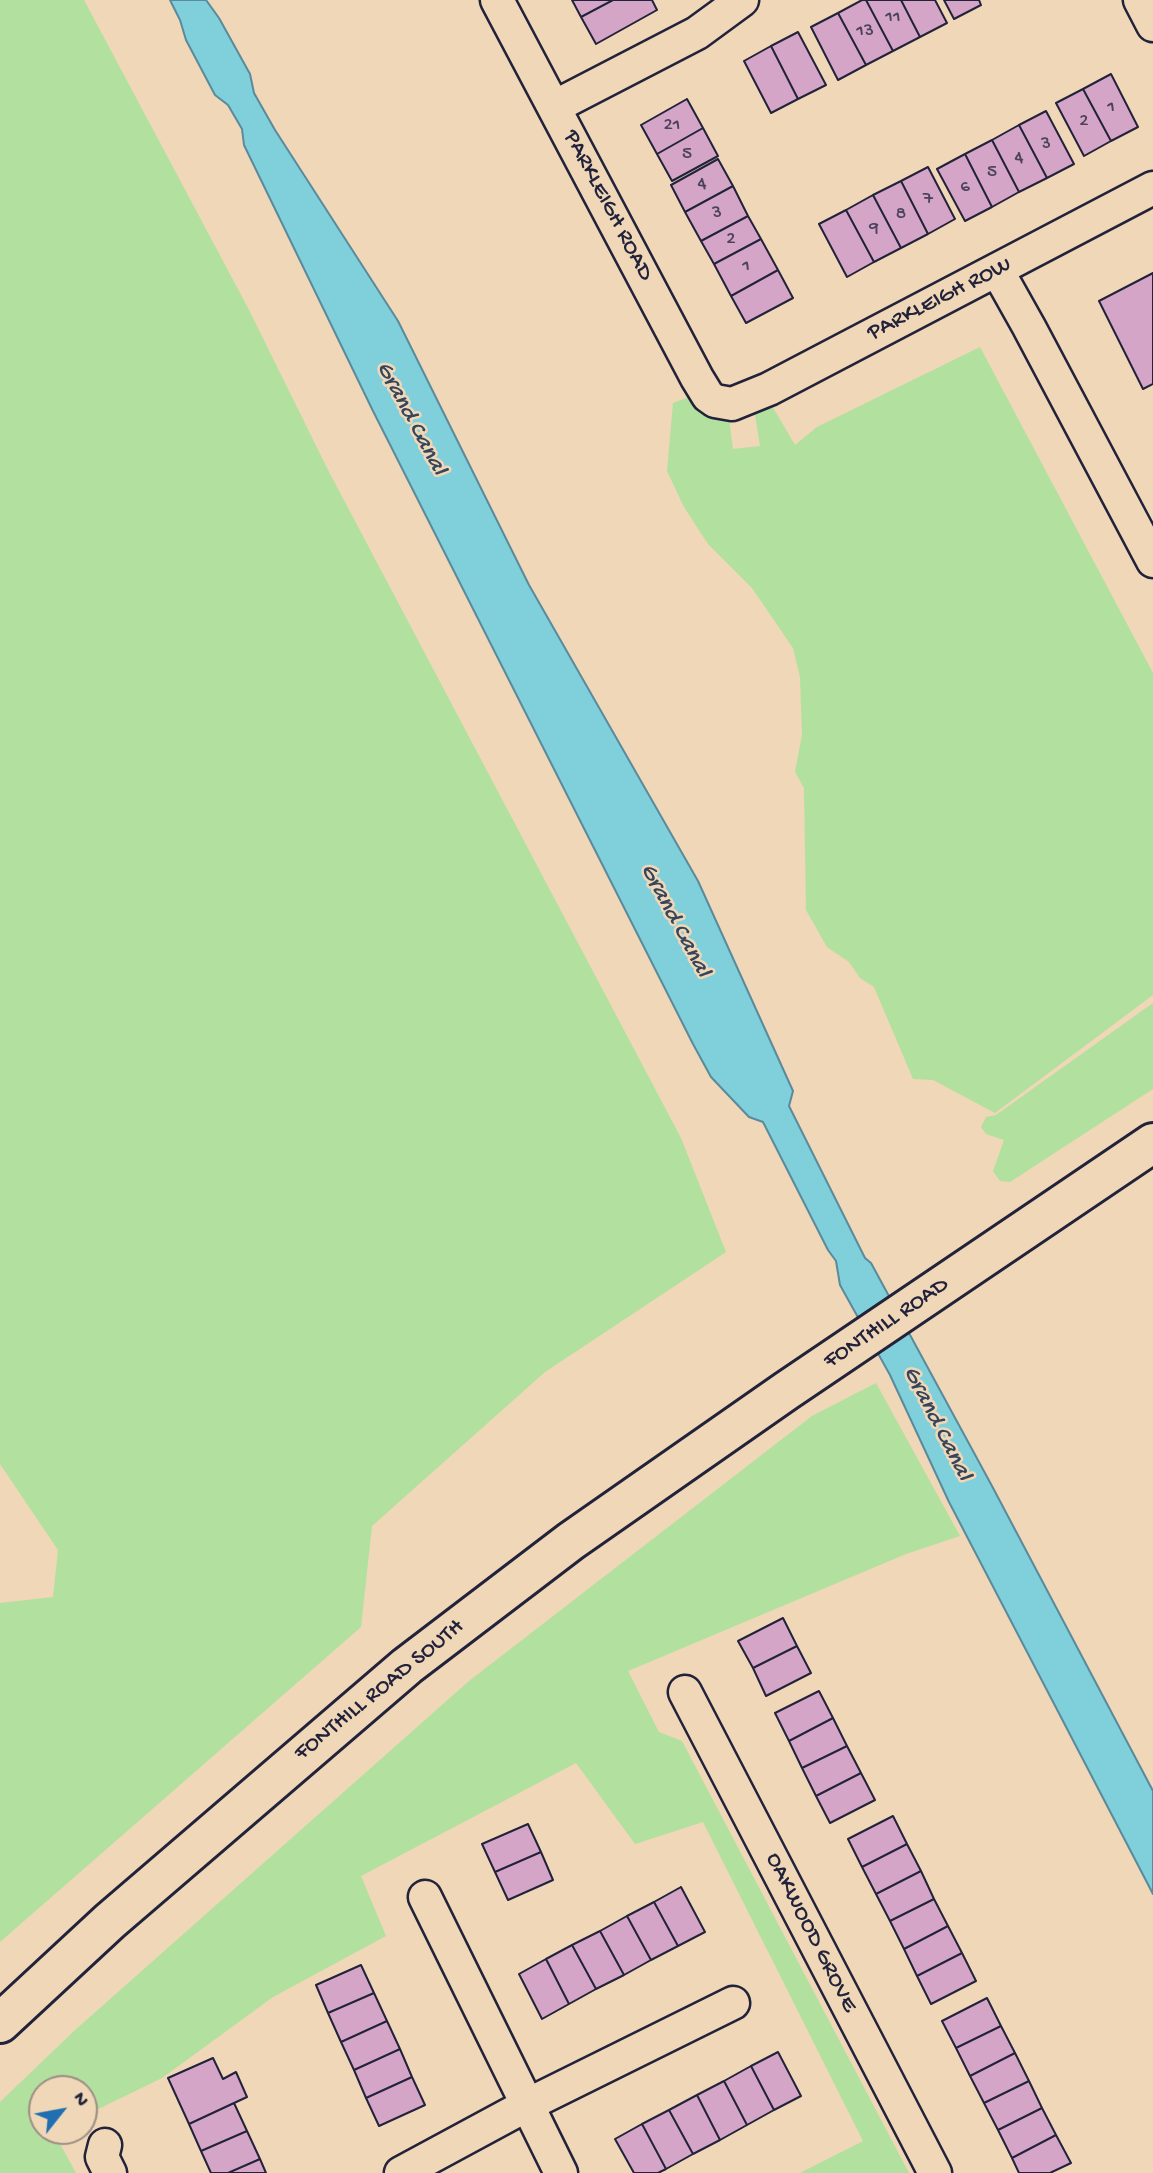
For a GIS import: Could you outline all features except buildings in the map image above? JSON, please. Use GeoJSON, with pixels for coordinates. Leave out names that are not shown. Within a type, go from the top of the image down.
{"type":"FeatureCollection","features":[{"type":"Feature","properties":{"kind":"main road","name":"FONTHILL ROAD"},"geometry":{"type":"LineString","coordinates":[[786,1391],[1153,1143]]}},
{"type":"Feature","properties":{"kind":"main road","name":"FONTHILL ROAD SOUTH"},"geometry":{"type":"LineString","coordinates":[[0,2023],[110,1922],[407,1665],[571,1541],[786,1391]]}},
{"type":"Feature","properties":{"kind":"street","name":"PARKLEIGH ROAD"},"geometry":{"type":"LineString","coordinates":[[497,0],[697,378],[708,396],[725,404]]}},
{"type":"Feature","properties":{"kind":"street"},"geometry":{"type":"LineString","coordinates":[[554,107],[697,33],[742,0]]}},
{"type":"Feature","properties":{"kind":"street"},"geometry":{"type":"LineString","coordinates":[[1140,0],[1153,24]]}},
{"type":"Feature","properties":{"kind":"street","name":"PARKLEIGH ROW"},"geometry":{"type":"LineString","coordinates":[[725,404],[742,401],[769,389],[1153,188]]}},
{"type":"Feature","properties":{"kind":"street"},"geometry":{"type":"LineString","coordinates":[[997,270],[1153,561]]}},
{"type":"Feature","properties":{"kind":"street","name":"OAKWOOD GROVE"},"geometry":{"type":"LineString","coordinates":[[685,1692],[935,2173]]}},
{"type":"Feature","properties":{"kind":"street"},"geometry":{"type":"LineString","coordinates":[[425,1897],[561,2173]]}},
{"type":"Feature","properties":{"kind":"street"},"geometry":{"type":"LineString","coordinates":[[401,2173],[527,2105],[733,2003]]}},
{"type":"Feature","properties":{"kind":"green space"},"geometry":{"type":"Polygon","coordinates":[[[0,0],[84,0],[248,308],[328,470],[681,1138],[726,1252],[545,1372],[372,1526],[361,1627],[0,1942],[0,1603],[53,1597],[58,1550],[0,1464],[0,0]]]}},
{"type":"Feature","properties":{"kind":"green space"},"geometry":{"type":"Polygon","coordinates":[[[980,347],[1153,673],[1153,995],[995,1113],[933,1080],[913,1079],[874,987],[860,978],[849,962],[827,947],[806,910],[804,788],[795,772],[802,735],[800,677],[793,648],[752,588],[708,544],[684,507],[667,471],[673,403],[689,397],[712,416],[729,419],[733,449],[760,446],[755,415],[772,406],[795,445],[817,427],[980,347]]]}},
{"type":"Feature","properties":{"kind":"green space"},"geometry":{"type":"Polygon","coordinates":[[[1153,1003],[1153,1089],[1010,1182],[1000,1181],[993,1171],[1004,1140],[986,1134],[981,1127],[986,1117],[996,1115],[1153,1003]]]}},
{"type":"Feature","properties":{"kind":"green space"},"geometry":{"type":"Polygon","coordinates":[[[876,1383],[960,1536],[906,1554],[628,1671],[659,1732],[682,1741],[909,2173],[800,2173],[863,2141],[703,1822],[635,1844],[576,1763],[361,1876],[386,1936],[273,1997],[162,2078],[98,2109],[98,2075],[28,2075],[74,2031],[469,1681],[812,1416],[876,1383]]]}},
{"type":"Feature","properties":{"kind":"green space"},"geometry":{"type":"Polygon","coordinates":[[[28,2075],[28,2145],[61,2145],[76,2173],[0,2173],[0,2102],[28,2075]]]}},
{"type":"Feature","properties":{"kind":"water","name":"Grand Canal"},"geometry":{"type":"Polygon","coordinates":[[[170,0],[206,0],[219,18],[250,74],[254,93],[275,130],[398,321],[529,585],[698,881],[793,1091],[789,1106],[865,1258],[871,1263],[992,1486],[1153,1791],[1153,1894],[949,1502],[890,1375],[840,1285],[836,1261],[763,1122],[749,1117],[711,1077],[693,1044],[373,411],[244,145],[242,129],[228,105],[215,95],[186,40],[170,0]]]}}]}
